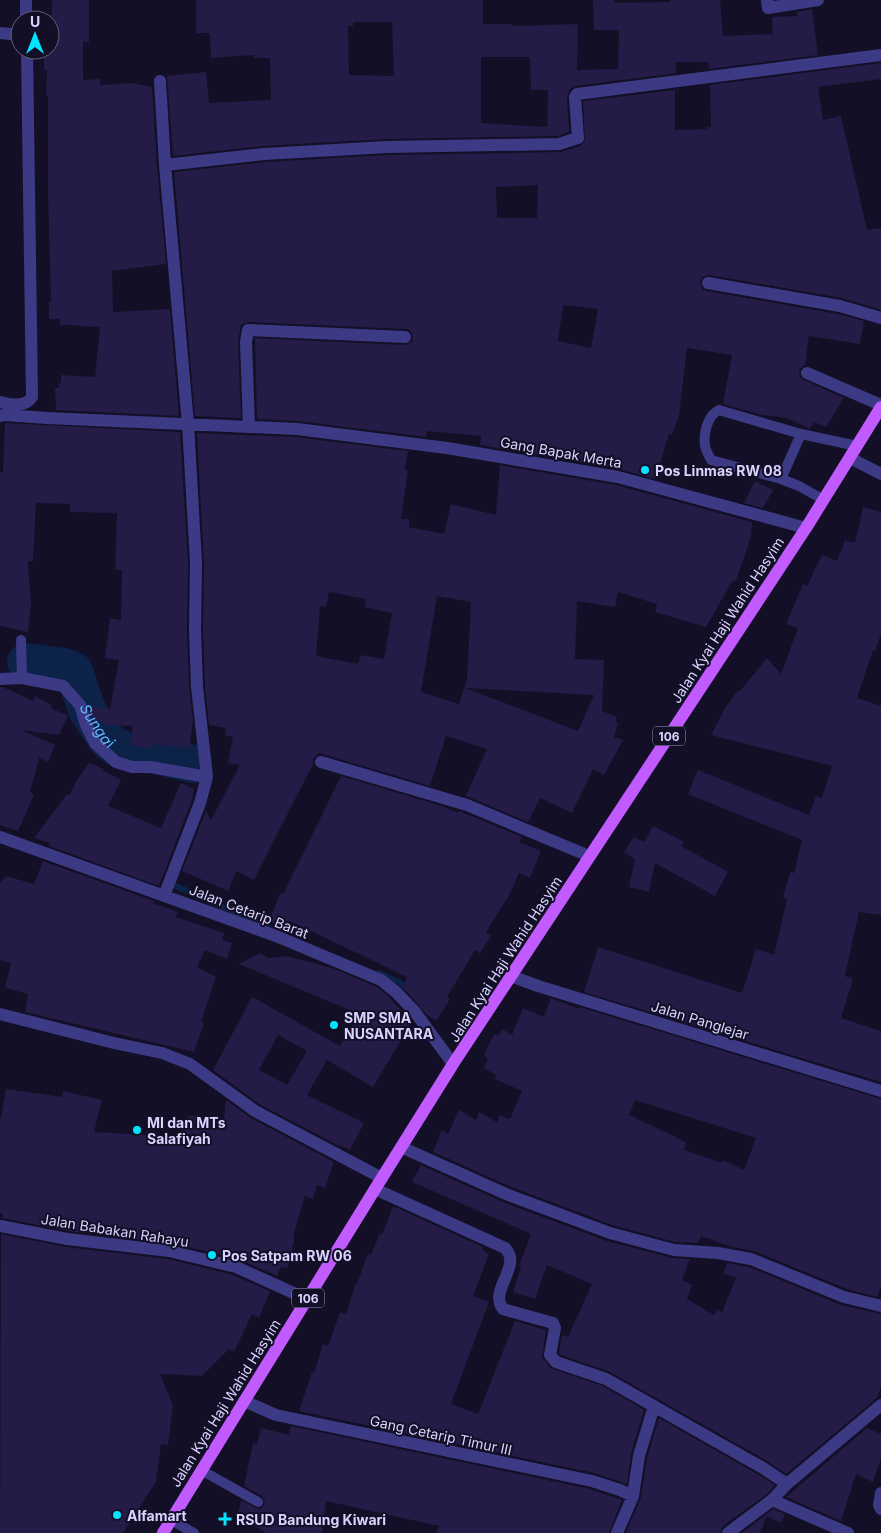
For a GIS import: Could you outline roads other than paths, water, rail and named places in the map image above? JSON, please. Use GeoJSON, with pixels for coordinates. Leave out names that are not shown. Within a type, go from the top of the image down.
{"type":"FeatureCollection","features":[{"type":"Feature","properties":{"kind":"main road","name":"Jalan Kyai Haji Wahid Hasyim"},"geometry":{"type":"LineString","coordinates":[[163,1533],[453,1064],[806,528],[881,406]]}},
{"type":"Feature","properties":{"kind":"street"},"geometry":{"type":"LineString","coordinates":[[767,0],[768,8],[818,0]]}},
{"type":"Feature","properties":{"kind":"street"},"geometry":{"type":"LineString","coordinates":[[165,165],[264,154],[358,149],[560,144],[578,138],[575,97],[577,94],[881,55]]}},
{"type":"Feature","properties":{"kind":"street"},"geometry":{"type":"LineString","coordinates":[[0,402],[23,404],[31,400],[32,397],[27,60]]}},
{"type":"Feature","properties":{"kind":"street"},"geometry":{"type":"LineString","coordinates":[[160,81],[165,165],[188,424],[196,563],[195,630],[197,687],[207,777],[200,803],[164,896]]}},
{"type":"Feature","properties":{"kind":"street"},"geometry":{"type":"LineString","coordinates":[[708,283],[840,306],[881,318]]}},
{"type":"Feature","properties":{"kind":"street"},"geometry":{"type":"LineString","coordinates":[[248,426],[246,342],[248,330],[405,337]]}},
{"type":"Feature","properties":{"kind":"street"},"geometry":{"type":"LineString","coordinates":[[807,373],[881,406]]}},
{"type":"Feature","properties":{"kind":"street","name":"Gang Bapak Merta"},"geometry":{"type":"LineString","coordinates":[[0,416],[297,429],[483,454],[618,477],[806,528]]}},
{"type":"Feature","properties":{"kind":"street"},"geometry":{"type":"LineString","coordinates":[[850,458],[881,474]]}},
{"type":"Feature","properties":{"kind":"street"},"geometry":{"type":"LineString","coordinates":[[0,679],[22,678],[64,686],[80,705],[86,725],[95,743],[116,762],[132,767],[151,767],[207,777]]}},
{"type":"Feature","properties":{"kind":"street"},"geometry":{"type":"LineString","coordinates":[[321,762],[467,805],[589,856]]}},
{"type":"Feature","properties":{"kind":"street","name":"Jalan Cetarip Barat"},"geometry":{"type":"LineString","coordinates":[[0,837],[276,936],[381,980],[396,992],[415,1012],[453,1064]]}},
{"type":"Feature","properties":{"kind":"street","name":"Jalan Panglejar"},"geometry":{"type":"LineString","coordinates":[[511,976],[881,1091]]}},
{"type":"Feature","properties":{"kind":"street"},"geometry":{"type":"LineString","coordinates":[[0,1014],[114,1043],[162,1053],[190,1064],[256,1111],[378,1183],[505,1248],[509,1252],[511,1263],[499,1300],[503,1309],[549,1320],[553,1323],[555,1328],[550,1355],[556,1362],[606,1379],[763,1468],[787,1484]]}},
{"type":"Feature","properties":{"kind":"street"},"geometry":{"type":"LineString","coordinates":[[401,1148],[506,1194],[610,1234],[674,1250],[751,1259],[844,1297],[881,1306]]}},
{"type":"Feature","properties":{"kind":"street","name":"Jalan Babakan Rahayu"},"geometry":{"type":"LineString","coordinates":[[0,1226],[67,1239],[169,1251],[236,1267],[308,1299]]}},
{"type":"Feature","properties":{"kind":"street","name":"Gang Cetarip Timur III"},"geometry":{"type":"LineString","coordinates":[[244,1401],[276,1414],[592,1481],[633,1496]]}},
{"type":"Feature","properties":{"kind":"street"},"geometry":{"type":"LineString","coordinates":[[728,1533],[772,1500],[787,1484],[881,1405]]}},
{"type":"Feature","properties":{"kind":"street"},"geometry":{"type":"LineString","coordinates":[[618,1533],[633,1496],[639,1456],[654,1406]]}},
{"type":"Feature","properties":{"kind":"street"},"geometry":{"type":"LineString","coordinates":[[881,1493],[879,1505],[881,1509]]}},
{"type":"Feature","properties":{"kind":"street"},"geometry":{"type":"LineString","coordinates":[[772,1500],[848,1533]]}},
{"type":"Feature","properties":{"kind":"lane"},"geometry":{"type":"LineString","coordinates":[[824,500],[799,486],[781,479],[711,460],[705,447],[704,435],[711,416],[719,410],[801,434],[857,446]]}},
{"type":"Feature","properties":{"kind":"lane"},"geometry":{"type":"LineString","coordinates":[[781,479],[801,434]]}},
{"type":"Feature","properties":{"kind":"lane"},"geometry":{"type":"LineString","coordinates":[[21,640],[22,678]]}},
{"type":"Feature","properties":{"kind":"lane"},"geometry":{"type":"LineString","coordinates":[[201,1470],[258,1502]]}},
{"type":"Feature","properties":{"kind":"lane"},"geometry":{"type":"LineString","coordinates":[[171,1520],[194,1533]]}},
{"type":"Feature","properties":{"kind":"waterway","name":"Sungai"},"geometry":{"type":"LineString","coordinates":[[26,662],[65,667],[74,671],[87,710],[107,740],[119,749],[145,752],[193,764]]}},
{"type":"Feature","properties":{"kind":"waterway"},"geometry":{"type":"LineString","coordinates":[[176,886],[268,927]]}},
{"type":"Feature","properties":{"kind":"waterway"},"geometry":{"type":"LineString","coordinates":[[379,973],[399,982],[409,990]]}},
{"type":"Feature","properties":{"kind":"place","name":"Pos Linmas RW 08"},"geometry":{"type":"Point","coordinates":[645,470]}},
{"type":"Feature","properties":{"kind":"place","name":"SMP SMA NUSANTARA"},"geometry":{"type":"Point","coordinates":[334,1025]}},
{"type":"Feature","properties":{"kind":"place","name":"MI dan MTs Salafiyah"},"geometry":{"type":"Point","coordinates":[137,1130]}},
{"type":"Feature","properties":{"kind":"place","name":"Pos Satpam RW 06"},"geometry":{"type":"Point","coordinates":[212,1255]}},
{"type":"Feature","properties":{"kind":"place","name":"Alfamart"},"geometry":{"type":"Point","coordinates":[117,1515]}},
{"type":"Feature","properties":{"kind":"place","name":"RSUD Bandung Kiwari"},"geometry":{"type":"Point","coordinates":[225,1519]}}]}
